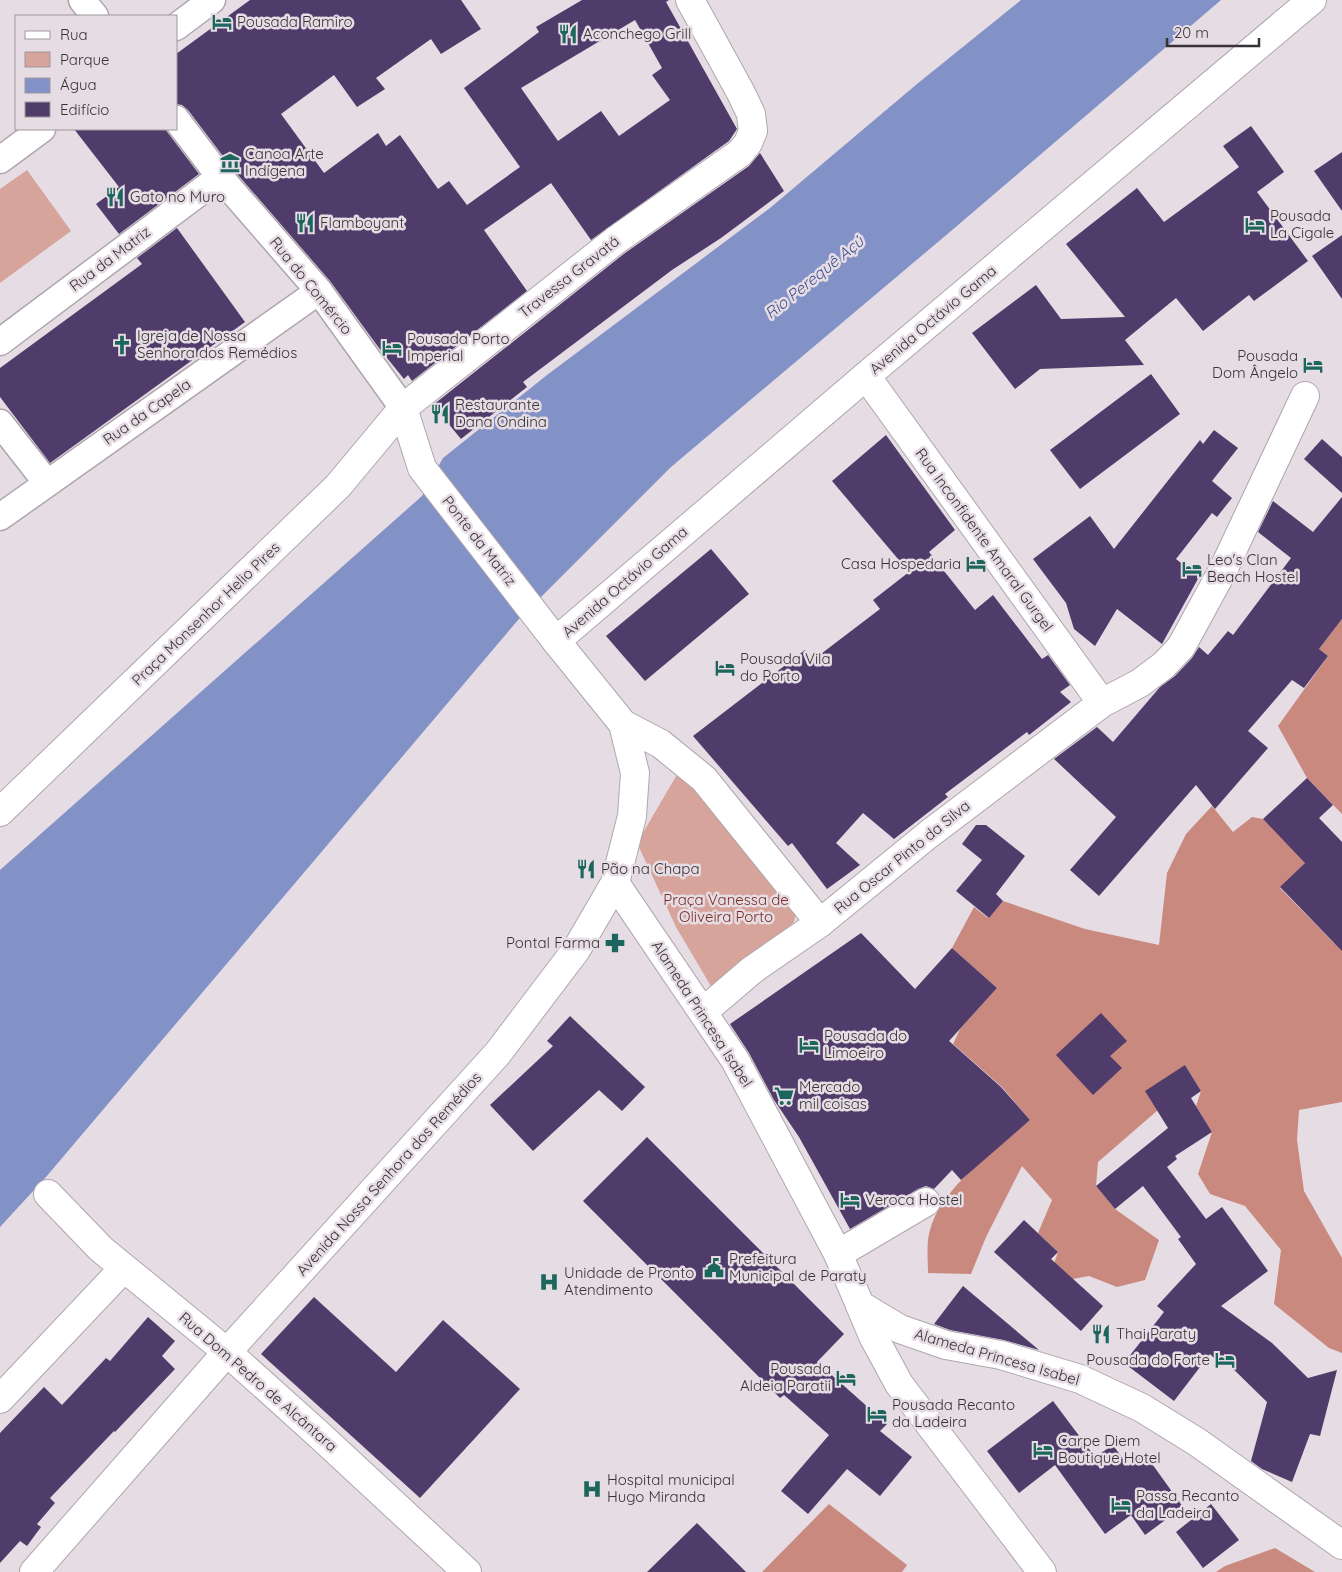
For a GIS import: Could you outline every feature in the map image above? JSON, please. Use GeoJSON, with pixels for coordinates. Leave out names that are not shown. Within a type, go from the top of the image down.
{"type":"FeatureCollection","features":[{"type":"Feature","properties":{"kind":"street"},"geometry":{"type":"LineString","coordinates":[[82,0],[94,15]]}},
{"type":"Feature","properties":{"kind":"street"},"geometry":{"type":"LineString","coordinates":[[178,26],[212,0]]}},
{"type":"Feature","properties":{"kind":"street","name":"Travessa Gravatá"},"geometry":{"type":"LineString","coordinates":[[403,408],[616,240],[740,153],[748,143],[753,131],[750,114],[741,93],[690,0]]}},
{"type":"Feature","properties":{"kind":"street","name":"Avenida Octávio Gama"},"geometry":{"type":"LineString","coordinates":[[556,641],[866,376],[1312,0]]}},
{"type":"Feature","properties":{"kind":"street","name":"Rua do Comércio"},"geometry":{"type":"LineString","coordinates":[[178,122],[220,177],[319,291],[403,408],[422,468]]}},
{"type":"Feature","properties":{"kind":"street"},"geometry":{"type":"LineString","coordinates":[[0,160],[41,130]]}},
{"type":"Feature","properties":{"kind":"street","name":"Rua da Matriz"},"geometry":{"type":"LineString","coordinates":[[0,342],[220,177]]}},
{"type":"Feature","properties":{"kind":"street","name":"Rua da Capela"},"geometry":{"type":"LineString","coordinates":[[0,517],[319,291]]}},
{"type":"Feature","properties":{"kind":"street","name":"Rua Inconfidente Amaral Gurgel"},"geometry":{"type":"LineString","coordinates":[[866,376],[1102,703]]}},
{"type":"Feature","properties":{"kind":"street","name":"Rua Oscar Pinto da Silva"},"geometry":{"type":"LineString","coordinates":[[703,1012],[752,970],[820,923],[929,834],[1102,703],[1140,683],[1164,665],[1181,647],[1197,621],[1305,396]]}},
{"type":"Feature","properties":{"kind":"street","name":"Praça Monsenhor Helio Pires"},"geometry":{"type":"LineString","coordinates":[[0,812],[338,486],[403,408]]}},
{"type":"Feature","properties":{"kind":"street"},"geometry":{"type":"LineString","coordinates":[[0,423],[47,482]]}},
{"type":"Feature","properties":{"kind":"street","name":"Ponte da Matriz"},"geometry":{"type":"LineString","coordinates":[[422,468],[623,724]]}},
{"type":"Feature","properties":{"kind":"street"},"geometry":{"type":"LineString","coordinates":[[623,724],[661,744],[704,779],[820,923]]}},
{"type":"Feature","properties":{"kind":"street","name":"Avenida Nossa Senhora dos Remédios"},"geometry":{"type":"LineString","coordinates":[[34,1572],[227,1352],[498,1053],[576,950],[615,883],[632,816],[636,773],[623,724]]}},
{"type":"Feature","properties":{"kind":"street","name":"Alameda Princesa Isabel"},"geometry":{"type":"LineString","coordinates":[[615,883],[735,1060],[838,1254],[860,1305],[900,1329],[946,1345],[1001,1355],[1080,1379],[1142,1408],[1197,1442],[1342,1545]]}},
{"type":"Feature","properties":{"kind":"street","name":"Rua Dom Pedro de Alcântara"},"geometry":{"type":"LineString","coordinates":[[48,1194],[98,1245],[227,1352],[467,1572]]}},
{"type":"Feature","properties":{"kind":"street"},"geometry":{"type":"LineString","coordinates":[[838,1254],[926,1202]]}},
{"type":"Feature","properties":{"kind":"street"},"geometry":{"type":"LineString","coordinates":[[0,1399],[124,1268]]}},
{"type":"Feature","properties":{"kind":"street"},"geometry":{"type":"LineString","coordinates":[[860,1305],[873,1336],[899,1384],[1042,1572]]}},
{"type":"Feature","properties":{"kind":"green space"},"geometry":{"type":"Polygon","coordinates":[[[27,170],[71,231],[0,283],[0,189],[27,170]]]}},
{"type":"Feature","properties":{"kind":"green space","name":"Praça Vanessa de Oliveira Porto"},"geometry":{"type":"Polygon","coordinates":[[[682,766],[796,912],[794,922],[715,993],[676,927],[637,843],[682,766]]]}},
{"type":"Feature","properties":{"kind":"shaded area"},"geometry":{"type":"Polygon","coordinates":[[[1342,619],[1342,814],[1307,778],[1278,726],[1328,656],[1319,649],[1342,619]]]}},
{"type":"Feature","properties":{"kind":"shaded area"},"geometry":{"type":"Polygon","coordinates":[[[1212,806],[1233,832],[1252,817],[1263,819],[1306,862],[1280,888],[1334,943],[1342,935],[1342,1102],[1299,1110],[1297,1140],[1304,1191],[1342,1258],[1342,1353],[1329,1348],[1274,1304],[1281,1250],[1245,1206],[1210,1194],[1198,1174],[1212,1132],[1196,1106],[1201,1091],[1185,1065],[1158,1110],[1098,1162],[1096,1186],[1115,1209],[1159,1240],[1145,1280],[1117,1287],[1089,1276],[1062,1281],[1050,1275],[1058,1252],[1038,1233],[1052,1200],[1022,1166],[986,1237],[971,1274],[928,1273],[930,1230],[936,1214],[946,1199],[972,1170],[1030,1120],[1002,1087],[953,1044],[960,1029],[997,988],[952,948],[974,907],[988,918],[1003,901],[1085,929],[1159,945],[1167,873],[1186,834],[1212,806]]]}},
{"type":"Feature","properties":{"kind":"shaded area"},"geometry":{"type":"Polygon","coordinates":[[[829,1504],[907,1565],[902,1572],[762,1572],[829,1504]]]}},
{"type":"Feature","properties":{"kind":"shaded area"},"geometry":{"type":"Polygon","coordinates":[[[1275,1548],[1315,1572],[1216,1572],[1225,1566],[1275,1548]]]}},
{"type":"Feature","properties":{"kind":"water","name":"Rio Perequê Açú"},"geometry":{"type":"Polygon","coordinates":[[[1021,0],[1221,0],[671,467],[518,620],[46,1177],[0,1227],[0,870],[422,496],[443,458],[547,375],[770,208],[917,84],[1021,0]]]}},
{"type":"Feature","properties":{"kind":"building"},"geometry":{"type":"Polygon","coordinates":[[[250,0],[461,0],[481,29],[441,54],[431,39],[376,78],[385,89],[357,107],[334,75],[281,114],[324,173],[378,133],[386,146],[400,135],[438,189],[449,181],[467,205],[520,167],[464,88],[539,32],[536,27],[582,0],[669,0],[666,2],[737,129],[729,141],[591,240],[551,183],[484,230],[527,291],[412,381],[408,375],[404,379],[330,281],[232,168],[188,110],[178,104],[178,53],[250,0]],[[635,20],[521,88],[558,141],[601,111],[619,136],[670,100],[652,75],[662,68],[635,20]]]}},
{"type":"Feature","properties":{"kind":"building"},"geometry":{"type":"Polygon","coordinates":[[[1251,126],[1284,172],[1257,192],[1308,261],[1254,301],[1249,295],[1203,331],[1176,298],[1125,340],[1144,365],[1040,369],[1015,389],[972,333],[1036,285],[1061,319],[1125,317],[1066,244],[1137,188],[1164,222],[1239,167],[1223,146],[1251,126]]]}},
{"type":"Feature","properties":{"kind":"building"},"geometry":{"type":"Polygon","coordinates":[[[75,130],[166,130],[199,174],[119,234],[96,204],[119,187],[75,130]]]}},
{"type":"Feature","properties":{"kind":"building"},"geometry":{"type":"Polygon","coordinates":[[[1342,152],[1342,211],[1314,171],[1342,152]]]}},
{"type":"Feature","properties":{"kind":"building"},"geometry":{"type":"Polygon","coordinates":[[[760,153],[784,191],[721,238],[672,270],[523,382],[527,387],[461,439],[433,405],[625,253],[749,166],[760,153]]]}},
{"type":"Feature","properties":{"kind":"building","name":"Igreja de Nossa Senhora dos Remédios"},"geometry":{"type":"Polygon","coordinates":[[[177,228],[245,322],[50,463],[0,397],[0,368],[142,264],[137,258],[177,228]]]}},
{"type":"Feature","properties":{"kind":"building"},"geometry":{"type":"Polygon","coordinates":[[[1342,235],[1342,299],[1312,256],[1342,235]]]}},
{"type":"Feature","properties":{"kind":"building"},"geometry":{"type":"Polygon","coordinates":[[[1151,374],[1180,414],[1080,489],[1050,450],[1151,374]]]}},
{"type":"Feature","properties":{"kind":"building"},"geometry":{"type":"Polygon","coordinates":[[[1214,430],[1238,448],[1212,481],[1232,498],[1217,517],[1212,513],[1176,559],[1199,577],[1162,644],[1117,609],[1095,646],[1074,629],[1066,603],[1033,559],[1090,516],[1114,549],[1200,440],[1203,444],[1214,430]]]}},
{"type":"Feature","properties":{"kind":"building"},"geometry":{"type":"Polygon","coordinates":[[[886,435],[955,530],[929,552],[975,610],[993,595],[1042,659],[1048,655],[1070,685],[1060,692],[1071,702],[1029,735],[1027,732],[945,794],[948,797],[894,839],[863,813],[836,843],[860,865],[827,889],[792,843],[788,846],[693,736],[805,650],[813,660],[880,609],[873,600],[909,572],[832,481],[886,435]]]}},
{"type":"Feature","properties":{"kind":"building"},"geometry":{"type":"Polygon","coordinates":[[[1322,439],[1342,457],[1342,493],[1304,459],[1322,439]]]}},
{"type":"Feature","properties":{"kind":"building"},"geometry":{"type":"Polygon","coordinates":[[[1342,497],[1342,619],[1319,649],[1328,656],[1304,688],[1292,680],[1248,731],[1268,748],[1215,809],[1196,785],[1099,896],[1070,870],[1116,817],[1054,759],[1097,727],[1113,742],[1160,687],[1175,676],[1192,658],[1199,647],[1208,655],[1228,631],[1233,635],[1291,558],[1258,532],[1273,501],[1313,532],[1342,497]]]}},
{"type":"Feature","properties":{"kind":"building"},"geometry":{"type":"Polygon","coordinates":[[[711,549],[749,594],[645,681],[606,636],[711,549]]]}},
{"type":"Feature","properties":{"kind":"building"},"geometry":{"type":"Polygon","coordinates":[[[1307,778],[1333,805],[1319,818],[1342,842],[1342,951],[1280,887],[1305,863],[1263,819],[1307,778]]]}},
{"type":"Feature","properties":{"kind":"building"},"geometry":{"type":"Polygon","coordinates":[[[976,825],[986,825],[1025,856],[996,894],[1003,901],[989,918],[956,891],[982,860],[962,844],[976,825]]]}},
{"type":"Feature","properties":{"kind":"building"},"geometry":{"type":"Polygon","coordinates":[[[861,933],[915,989],[952,948],[997,988],[949,1041],[1001,1087],[1030,1120],[961,1180],[952,1170],[934,1189],[926,1186],[918,1189],[850,1229],[799,1137],[774,1100],[749,1053],[730,1024],[861,933]]]}},
{"type":"Feature","properties":{"kind":"building"},"geometry":{"type":"Polygon","coordinates":[[[1101,1013],[1127,1041],[1110,1056],[1122,1068],[1093,1095],[1056,1055],[1101,1013]]]}},
{"type":"Feature","properties":{"kind":"building"},"geometry":{"type":"Polygon","coordinates":[[[570,1016],[645,1087],[622,1111],[599,1090],[533,1151],[490,1105],[553,1046],[547,1041],[570,1016]]]}},
{"type":"Feature","properties":{"kind":"building"},"geometry":{"type":"Polygon","coordinates":[[[1185,1065],[1201,1091],[1191,1098],[1212,1132],[1175,1156],[1177,1159],[1167,1167],[1206,1219],[1222,1207],[1268,1271],[1221,1306],[1272,1343],[1308,1378],[1337,1370],[1320,1436],[1310,1434],[1292,1482],[1262,1469],[1251,1461],[1267,1402],[1222,1358],[1218,1362],[1210,1354],[1174,1401],[1124,1363],[1164,1312],[1157,1306],[1196,1264],[1178,1239],[1181,1237],[1143,1186],[1115,1209],[1096,1186],[1168,1128],[1145,1091],[1185,1065]]]}},
{"type":"Feature","properties":{"kind":"building","name":"Prefeitura Municipal de Paraty"},"geometry":{"type":"Polygon","coordinates":[[[647,1137],[844,1334],[817,1362],[887,1424],[880,1431],[912,1457],[880,1496],[847,1469],[808,1514],[781,1491],[829,1435],[784,1395],[780,1398],[583,1201],[647,1137]]]}},
{"type":"Feature","properties":{"kind":"building"},"geometry":{"type":"Polygon","coordinates":[[[1024,1220],[1058,1252],[1051,1259],[1103,1306],[1081,1331],[994,1252],[1024,1220]]]}},
{"type":"Feature","properties":{"kind":"building"},"geometry":{"type":"Polygon","coordinates":[[[963,1286],[1039,1350],[1004,1340],[950,1330],[934,1324],[963,1286]]]}},
{"type":"Feature","properties":{"kind":"building"},"geometry":{"type":"Polygon","coordinates":[[[314,1297],[396,1372],[443,1320],[520,1389],[420,1498],[261,1354],[314,1297]]]}},
{"type":"Feature","properties":{"kind":"building"},"geometry":{"type":"Polygon","coordinates":[[[148,1317],[175,1341],[162,1356],[175,1369],[50,1498],[55,1503],[37,1524],[41,1527],[27,1546],[20,1541],[0,1563],[0,1433],[44,1387],[62,1405],[106,1358],[110,1361],[148,1317]]]}},
{"type":"Feature","properties":{"kind":"building"},"geometry":{"type":"Polygon","coordinates":[[[1053,1401],[1095,1457],[1113,1445],[1128,1466],[1145,1454],[1183,1507],[1145,1535],[1131,1515],[1105,1534],[1055,1465],[1019,1493],[987,1451],[1053,1401]]]}},
{"type":"Feature","properties":{"kind":"building"},"geometry":{"type":"Polygon","coordinates":[[[1211,1504],[1239,1540],[1203,1568],[1176,1532],[1211,1504]]]}},
{"type":"Feature","properties":{"kind":"building"},"geometry":{"type":"Polygon","coordinates":[[[697,1523],[746,1572],[647,1572],[697,1523]]]}},
{"type":"Feature","properties":{"kind":"place","name":"Pousada Ramiro"},"geometry":{"type":"Point","coordinates":[222,22]}},
{"type":"Feature","properties":{"kind":"place","name":"Aconchego Grill"},"geometry":{"type":"Point","coordinates":[568,34]}},
{"type":"Feature","properties":{"kind":"place","name":"Canoa Arte Indígena"},"geometry":{"type":"Point","coordinates":[230,163]}},
{"type":"Feature","properties":{"kind":"place","name":"Gato no Muro"},"geometry":{"type":"Point","coordinates":[115,197]}},
{"type":"Feature","properties":{"kind":"place","name":"Flamboyant"},"geometry":{"type":"Point","coordinates":[305,223]}},
{"type":"Feature","properties":{"kind":"place","name":"Pousada La Cigale"},"geometry":{"type":"Point","coordinates":[1255,225]}},
{"type":"Feature","properties":{"kind":"place","name":"Igreja de Nossa Senhora dos Remédios"},"geometry":{"type":"Point","coordinates":[122,345]}},
{"type":"Feature","properties":{"kind":"place","name":"Pousada Porto Imperial"},"geometry":{"type":"Point","coordinates":[392,348]}},
{"type":"Feature","properties":{"kind":"place","name":"Pousada Dom Ângelo"},"geometry":{"type":"Point","coordinates":[1313,365]}},
{"type":"Feature","properties":{"kind":"place","name":"Restaurante Dana Ondina"},"geometry":{"type":"Point","coordinates":[440,414]}},
{"type":"Feature","properties":{"kind":"place","name":"Casa Hospedaria"},"geometry":{"type":"Point","coordinates":[976,564]}},
{"type":"Feature","properties":{"kind":"place","name":"Leo's Clan Beach Hostel"},"geometry":{"type":"Point","coordinates":[1192,569]}},
{"type":"Feature","properties":{"kind":"place","name":"Pousada Vila do Porto"},"geometry":{"type":"Point","coordinates":[725,668]}},
{"type":"Feature","properties":{"kind":"place","name":"Pão na Chapa"},"geometry":{"type":"Point","coordinates":[586,869]}},
{"type":"Feature","properties":{"kind":"place","name":"Pontal Farma"},"geometry":{"type":"Point","coordinates":[615,943]}},
{"type":"Feature","properties":{"kind":"place","name":"Pousada do Limoeiro"},"geometry":{"type":"Point","coordinates":[809,1045]}},
{"type":"Feature","properties":{"kind":"place","name":"Mercado mil coisas"},"geometry":{"type":"Point","coordinates":[784,1096]}},
{"type":"Feature","properties":{"kind":"place","name":"Veroca Hostel"},"geometry":{"type":"Point","coordinates":[850,1200]}},
{"type":"Feature","properties":{"kind":"place","name":"Prefeitura Municipal de Paraty"},"geometry":{"type":"Point","coordinates":[714,1268]}},
{"type":"Feature","properties":{"kind":"place","name":"Unidade de Pronto Atendimento"},"geometry":{"type":"Point","coordinates":[549,1282]}},
{"type":"Feature","properties":{"kind":"place","name":"Thai Paraty"},"geometry":{"type":"Point","coordinates":[1101,1334]}},
{"type":"Feature","properties":{"kind":"place","name":"Pousada do Forte"},"geometry":{"type":"Point","coordinates":[1225,1360]}},
{"type":"Feature","properties":{"kind":"place","name":"Pousada Aldeia Paratii"},"geometry":{"type":"Point","coordinates":[846,1378]}},
{"type":"Feature","properties":{"kind":"place","name":"Pousada Recanto da Ladeira"},"geometry":{"type":"Point","coordinates":[877,1414]}},
{"type":"Feature","properties":{"kind":"place","name":"Carpe Diem Boutique Hotel"},"geometry":{"type":"Point","coordinates":[1043,1450]}},
{"type":"Feature","properties":{"kind":"place","name":"Hospital municipal Hugo Miranda"},"geometry":{"type":"Point","coordinates":[592,1489]}},
{"type":"Feature","properties":{"kind":"place","name":"Passa Recanto da Ladeira"},"geometry":{"type":"Point","coordinates":[1121,1505]}}]}
